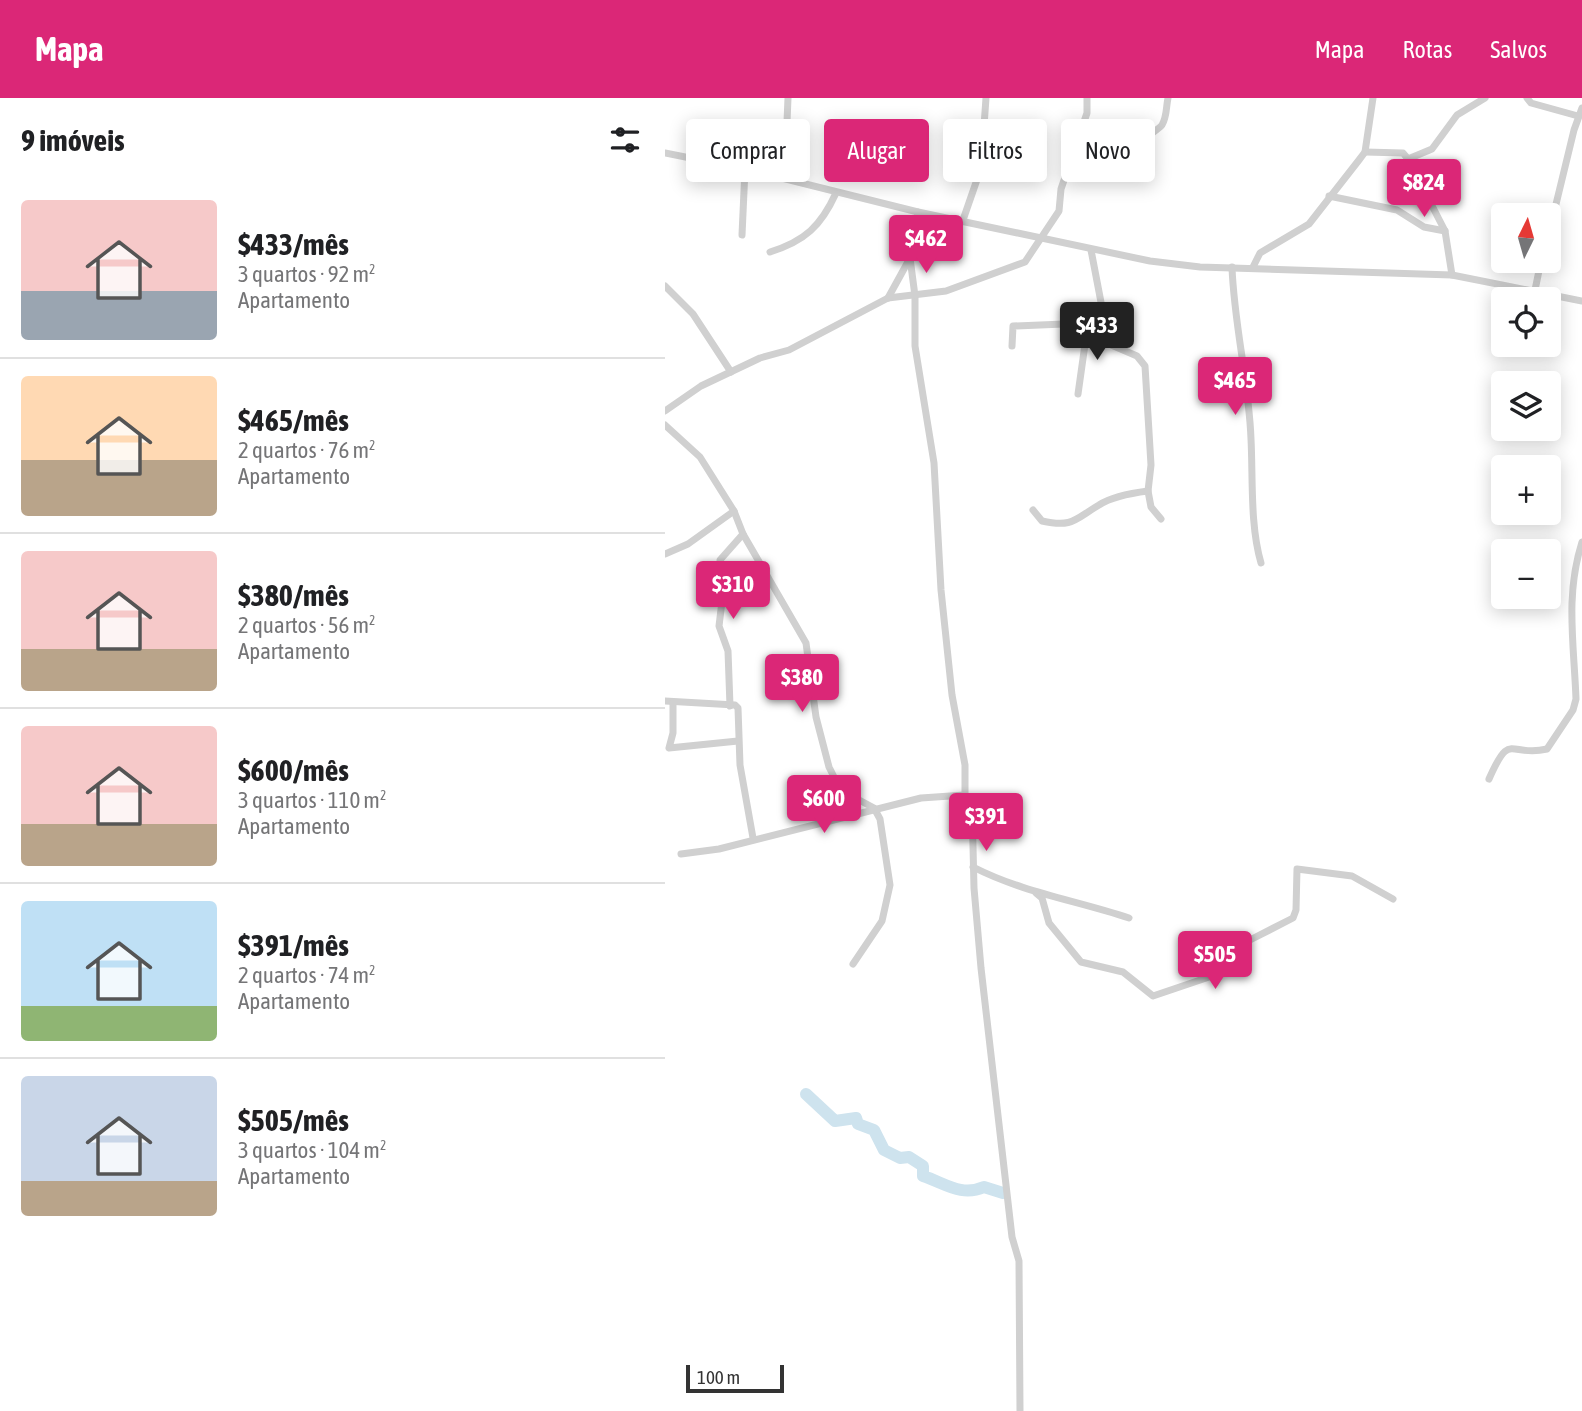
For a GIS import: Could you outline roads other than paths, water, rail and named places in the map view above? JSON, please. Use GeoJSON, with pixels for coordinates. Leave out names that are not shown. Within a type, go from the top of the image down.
{"type":"FeatureCollection","features":[{"type":"Feature","properties":{"kind":"street"},"geometry":{"type":"LineString","coordinates":[[787,119],[788,98]]}},
{"type":"Feature","properties":{"kind":"street"},"geometry":{"type":"LineString","coordinates":[[963,220],[981,168],[986,98]]}},
{"type":"Feature","properties":{"kind":"street"},"geometry":{"type":"LineString","coordinates":[[1085,119],[1087,98]]}},
{"type":"Feature","properties":{"kind":"street"},"geometry":{"type":"LineString","coordinates":[[1155,131],[1165,120],[1168,98]]}},
{"type":"Feature","properties":{"kind":"street"},"geometry":{"type":"LineString","coordinates":[[1253,267],[1259,253],[1309,224],[1365,152],[1373,100],[1383,98]]}},
{"type":"Feature","properties":{"kind":"street"},"geometry":{"type":"LineString","coordinates":[[1408,159],[1432,149],[1457,115],[1485,98]]}},
{"type":"Feature","properties":{"kind":"street"},"geometry":{"type":"LineString","coordinates":[[1527,98],[1531,103],[1580,112],[1557,203]]}},
{"type":"Feature","properties":{"kind":"street"},"geometry":{"type":"LineString","coordinates":[[1365,152],[1403,153],[1408,159],[1445,231],[1452,275]]}},
{"type":"Feature","properties":{"kind":"street"},"geometry":{"type":"LineString","coordinates":[[665,153],[686,157]]}},
{"type":"Feature","properties":{"kind":"street"},"geometry":{"type":"LineString","coordinates":[[742,235],[744,182]]}},
{"type":"Feature","properties":{"kind":"street"},"geometry":{"type":"LineString","coordinates":[[797,182],[918,212],[1150,261],[1232,267],[1452,275],[1518,287]]}},
{"type":"Feature","properties":{"kind":"street"},"geometry":{"type":"LineString","coordinates":[[665,411],[701,386],[760,358],[789,350],[888,298],[946,291],[1025,262],[1059,211],[1064,182]]}},
{"type":"Feature","properties":{"kind":"street"},"geometry":{"type":"LineString","coordinates":[[771,252],[799,242],[815,230],[826,216],[836,193]]}},
{"type":"Feature","properties":{"kind":"street"},"geometry":{"type":"LineString","coordinates":[[1329,196],[1397,210],[1425,227],[1445,231]]}},
{"type":"Feature","properties":{"kind":"street"},"geometry":{"type":"LineString","coordinates":[[918,212],[910,258],[915,296],[915,346],[934,463],[941,590],[952,695],[965,765],[965,795],[972,805],[973,867],[994,1086],[1012,1237],[1019,1261],[1020,1411]]}},
{"type":"Feature","properties":{"kind":"street"},"geometry":{"type":"LineString","coordinates":[[1091,250],[1109,344],[1142,359],[1145,366],[1151,465],[1148,491],[1151,507],[1161,519]]}},
{"type":"Feature","properties":{"kind":"street"},"geometry":{"type":"LineString","coordinates":[[888,298],[910,258]]}},
{"type":"Feature","properties":{"kind":"street"},"geometry":{"type":"LineString","coordinates":[[1232,267],[1234,313],[1248,409],[1256,540],[1261,563]]}},
{"type":"Feature","properties":{"kind":"street"},"geometry":{"type":"LineString","coordinates":[[665,286],[693,314],[731,372]]}},
{"type":"Feature","properties":{"kind":"street"},"geometry":{"type":"LineString","coordinates":[[1561,296],[1582,301]]}},
{"type":"Feature","properties":{"kind":"street"},"geometry":{"type":"LineString","coordinates":[[1012,346],[1013,326],[1077,326],[1102,318]]}},
{"type":"Feature","properties":{"kind":"street"},"geometry":{"type":"LineString","coordinates":[[1078,394],[1088,323]]}},
{"type":"Feature","properties":{"kind":"street"},"geometry":{"type":"LineString","coordinates":[[665,425],[700,457],[734,511],[743,534],[806,643],[816,717],[829,767],[845,793],[874,808],[880,819],[890,884],[882,921],[853,964]]}},
{"type":"Feature","properties":{"kind":"street"},"geometry":{"type":"LineString","coordinates":[[1033,510],[1042,521],[1063,524],[1082,519],[1108,501],[1127,494],[1148,491]]}},
{"type":"Feature","properties":{"kind":"street"},"geometry":{"type":"LineString","coordinates":[[665,554],[688,544],[734,511]]}},
{"type":"Feature","properties":{"kind":"street"},"geometry":{"type":"LineString","coordinates":[[730,706],[728,651],[719,626],[723,593],[720,560],[743,534]]}},
{"type":"Feature","properties":{"kind":"street"},"geometry":{"type":"LineString","coordinates":[[1489,779],[1501,753],[1507,749],[1548,749],[1573,710],[1576,699],[1570,606],[1573,571],[1582,542]]}},
{"type":"Feature","properties":{"kind":"street"},"geometry":{"type":"LineString","coordinates":[[738,741],[669,748],[673,733],[669,702],[716,701],[738,708],[738,741],[753,838]]}},
{"type":"Feature","properties":{"kind":"street"},"geometry":{"type":"LineString","coordinates":[[681,854],[719,849],[753,838],[921,798],[965,795]]}},
{"type":"Feature","properties":{"kind":"street"},"geometry":{"type":"LineString","coordinates":[[973,867],[1021,890],[1086,904],[1129,918]]}},
{"type":"Feature","properties":{"kind":"street"},"geometry":{"type":"LineString","coordinates":[[1036,893],[1042,898],[1049,923],[1081,962],[1123,972],[1153,996],[1215,975],[1241,957],[1246,942],[1293,918],[1296,910],[1297,869],[1352,876],[1393,899]]}},
{"type":"Feature","properties":{"kind":"waterway"},"geometry":{"type":"LineString","coordinates":[[806,1094],[835,1121],[856,1118],[858,1124],[874,1130],[884,1150],[900,1158],[909,1157],[923,1166],[923,1176],[960,1190],[984,1187],[1003,1193]]}}]}
